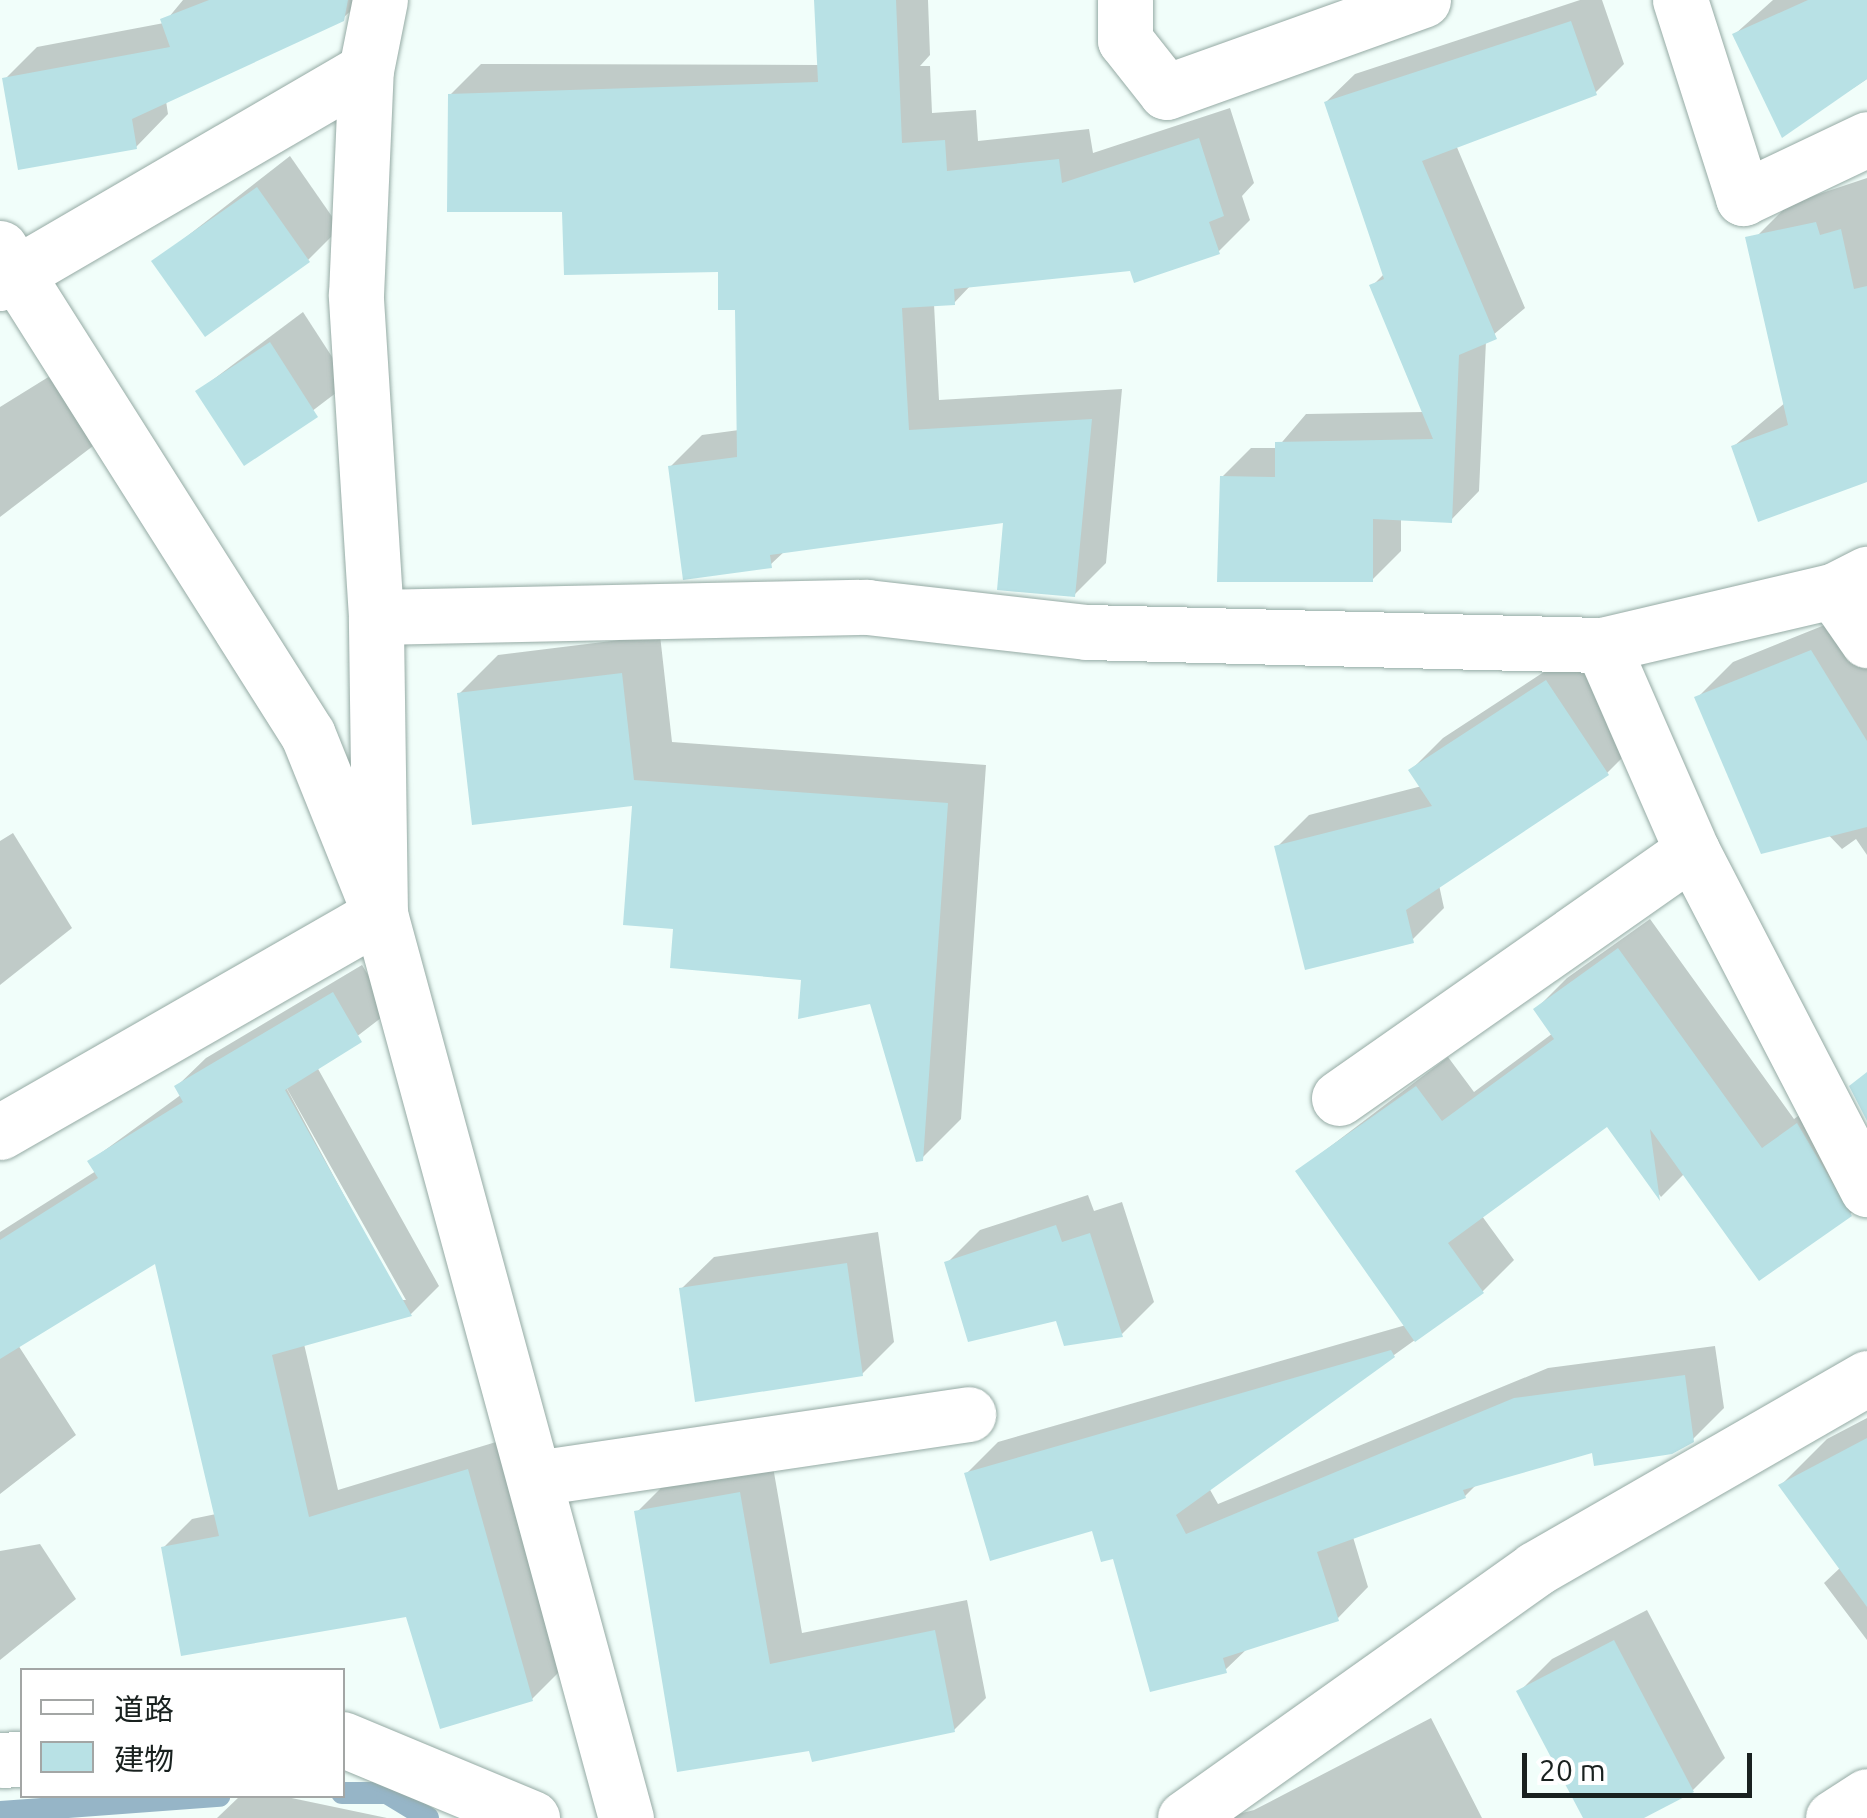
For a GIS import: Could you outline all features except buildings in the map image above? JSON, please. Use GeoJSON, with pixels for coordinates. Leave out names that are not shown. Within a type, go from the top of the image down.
{"type":"FeatureCollection","features":[{"type":"Feature","properties":{"kind":"street"},"geometry":{"type":"LineString","coordinates":[[380,0],[366,70],[356,295],[376,617],[380,914]]}},
{"type":"Feature","properties":{"kind":"street"},"geometry":{"type":"LineString","coordinates":[[1125,0],[1125,40],[1166,92],[1424,0]]}},
{"type":"Feature","properties":{"kind":"street"},"geometry":{"type":"LineString","coordinates":[[1680,0],[1744,198],[1867,138]]}},
{"type":"Feature","properties":{"kind":"street"},"geometry":{"type":"LineString","coordinates":[[366,70],[5,268],[308,735],[380,914],[452,1205],[536,1478],[626,1818]]}},
{"type":"Feature","properties":{"kind":"street"},"geometry":{"type":"LineString","coordinates":[[376,617],[867,607],[1087,632],[1602,646],[1850,583],[1867,640]]}},
{"type":"Feature","properties":{"kind":"street"},"geometry":{"type":"LineString","coordinates":[[1602,646],[1692,851],[1867,1188]]}},
{"type":"Feature","properties":{"kind":"street"},"geometry":{"type":"LineString","coordinates":[[1339,1098],[1692,851]]}},
{"type":"Feature","properties":{"kind":"street"},"geometry":{"type":"LineString","coordinates":[[0,1132],[380,914]]}},
{"type":"Feature","properties":{"kind":"street"},"geometry":{"type":"LineString","coordinates":[[1185,1818],[1536,1569],[1867,1378]]}},
{"type":"Feature","properties":{"kind":"street"},"geometry":{"type":"LineString","coordinates":[[536,1478],[968,1414]]}},
{"type":"Feature","properties":{"kind":"street"},"geometry":{"type":"LineString","coordinates":[[345,1740],[532,1818]]}},
{"type":"Feature","properties":{"kind":"street"},"geometry":{"type":"LineString","coordinates":[[1833,1818],[1867,1796]]}},
{"type":"Feature","properties":{"kind":"waterway"},"geometry":{"type":"LineString","coordinates":[[345,1793],[387,1793],[428,1818]]}},
{"type":"Feature","properties":{"kind":"waterway"},"geometry":{"type":"LineString","coordinates":[[0,1812],[192,1798]]}}]}
